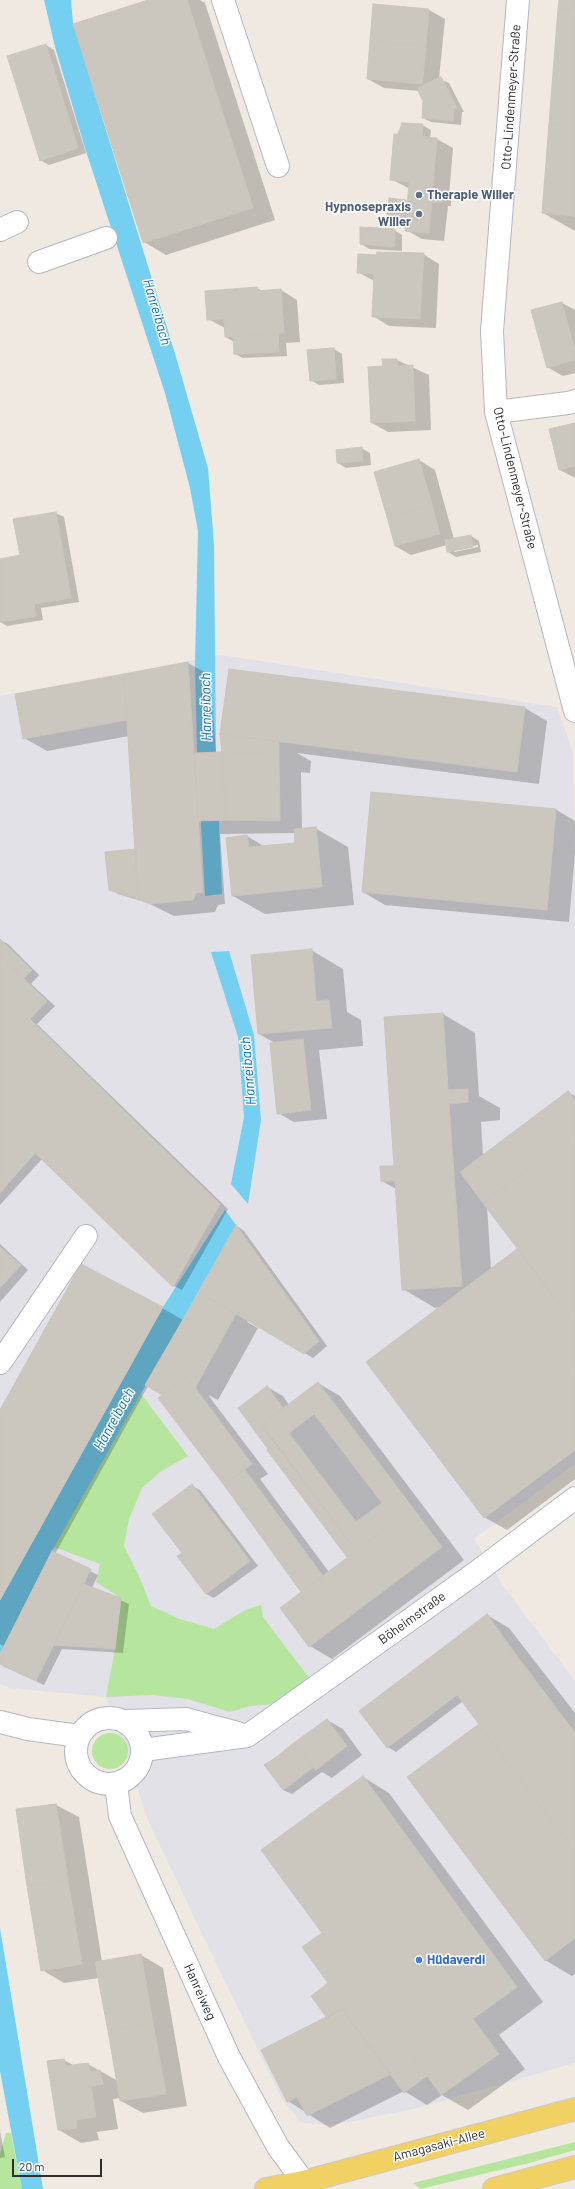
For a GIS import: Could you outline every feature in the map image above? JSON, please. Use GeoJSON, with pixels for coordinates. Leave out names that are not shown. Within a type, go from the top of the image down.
{"type":"FeatureCollection","features":[{"type":"Feature","properties":{"kind":"main road","name":"Amagasaki-Allee"},"geometry":{"type":"LineString","coordinates":[[266,2189],[306,2185],[575,2108]]}},
{"type":"Feature","properties":{"kind":"main road"},"geometry":{"type":"LineString","coordinates":[[494,2189],[575,2167]]}},
{"type":"Feature","properties":{"kind":"street"},"geometry":{"type":"LineString","coordinates":[[223,0],[278,166]]}},
{"type":"Feature","properties":{"kind":"street","name":"Otto-Lindenmeyer-Straße"},"geometry":{"type":"LineString","coordinates":[[518,0],[492,331],[496,412],[575,711]]}},
{"type":"Feature","properties":{"kind":"street"},"geometry":{"type":"LineString","coordinates":[[39,262],[106,238]]}},
{"type":"Feature","properties":{"kind":"street"},"geometry":{"type":"LineString","coordinates":[[496,412],[575,401]]}},
{"type":"Feature","properties":{"kind":"street"},"geometry":{"type":"LineString","coordinates":[[0,1363],[86,1236]]}},
{"type":"Feature","properties":{"kind":"street","name":"Böheimstraße"},"geometry":{"type":"LineString","coordinates":[[143,1750],[247,1736],[474,1574],[575,1498]]}},
{"type":"Feature","properties":{"kind":"street"},"geometry":{"type":"LineString","coordinates":[[104,1717],[114,1717],[126,1721],[135,1728],[141,1738],[143,1750],[141,1761],[136,1772],[127,1779],[116,1784],[95,1782],[80,1767],[76,1752],[79,1736],[85,1727],[104,1717]]}},
{"type":"Feature","properties":{"kind":"street"},"geometry":{"type":"LineString","coordinates":[[126,1721],[186,1719],[247,1736]]}},
{"type":"Feature","properties":{"kind":"street"},"geometry":{"type":"LineString","coordinates":[[0,1722],[28,1729],[79,1736]]}},
{"type":"Feature","properties":{"kind":"street","name":"Hanreiweg"},"geometry":{"type":"LineString","coordinates":[[116,1784],[120,1816],[229,2057],[278,2147],[306,2185]]}},
{"type":"Feature","properties":{"kind":"shaded area"},"geometry":{"type":"Polygon","coordinates":[[[221,655],[557,707],[573,753],[575,853],[575,1464],[474,1539],[502,1584],[575,1681],[575,2063],[410,2110],[332,2125],[301,2123],[281,2098],[149,1823],[106,1697],[10,1688],[0,1684],[0,696],[221,655]]]}},
{"type":"Feature","properties":{"kind":"green space"},"geometry":{"type":"Polygon","coordinates":[[[141,1394],[188,1456],[160,1472],[142,1488],[129,1519],[124,1546],[139,1576],[151,1606],[180,1619],[214,1629],[245,1610],[261,1605],[263,1617],[316,1687],[274,1704],[250,1706],[230,1712],[188,1699],[153,1695],[106,1697],[115,1649],[121,1598],[96,1582],[100,1564],[54,1547],[141,1394]]]}},
{"type":"Feature","properties":{"kind":"green space"},"geometry":{"type":"Polygon","coordinates":[[[110,1733],[123,1738],[128,1751],[123,1764],[110,1769],[97,1764],[92,1751],[97,1738],[110,1733]]]}},
{"type":"Feature","properties":{"kind":"green space"},"geometry":{"type":"Polygon","coordinates":[[[6,2133],[11,2133],[22,2189],[0,2189],[0,2153],[6,2133]]]}},
{"type":"Feature","properties":{"kind":"green space"},"geometry":{"type":"Polygon","coordinates":[[[575,2142],[575,2150],[529,2163],[420,2189],[413,2183],[575,2142]]]}},
{"type":"Feature","properties":{"kind":"water","name":"Hanreibach"},"geometry":{"type":"Polygon","coordinates":[[[44,0],[71,0],[73,23],[176,357],[208,468],[214,545],[216,751],[222,894],[205,896],[197,752],[195,664],[198,531],[190,488],[165,393],[85,148],[55,47],[44,0]]]}},
{"type":"Feature","properties":{"kind":"water","name":"Hanreibach"},"geometry":{"type":"Polygon","coordinates":[[[229,951],[254,1035],[261,1120],[248,1204],[231,1184],[244,1117],[238,1037],[211,952],[229,951]]]}},
{"type":"Feature","properties":{"kind":"water","name":"Hanreibach"},"geometry":{"type":"Polygon","coordinates":[[[225,1210],[236,1225],[52,1551],[0,1654],[0,1600],[163,1307],[225,1210]]]}},
{"type":"Feature","properties":{"kind":"water"},"geometry":{"type":"Polygon","coordinates":[[[0,1928],[43,2189],[22,2189],[0,2071],[0,1928]]]}},
{"type":"Feature","properties":{"kind":"building"},"geometry":{"type":"Polygon","coordinates":[[[148,0],[187,0],[253,208],[143,243],[73,24],[148,0]]]}},
{"type":"Feature","properties":{"kind":"building"},"geometry":{"type":"Polygon","coordinates":[[[559,0],[575,0],[575,10],[558,9],[559,0]]]}},
{"type":"Feature","properties":{"kind":"building"},"geometry":{"type":"Polygon","coordinates":[[[373,4],[429,9],[426,46],[370,41],[373,4]]]}},
{"type":"Feature","properties":{"kind":"building"},"geometry":{"type":"Polygon","coordinates":[[[558,9],[575,10],[575,126],[549,124],[558,9]]]}},
{"type":"Feature","properties":{"kind":"building"},"geometry":{"type":"Polygon","coordinates":[[[370,41],[426,46],[422,84],[367,79],[370,41]]]}},
{"type":"Feature","properties":{"kind":"building"},"geometry":{"type":"Polygon","coordinates":[[[46,44],[78,148],[40,161],[7,56],[46,44]]]}},
{"type":"Feature","properties":{"kind":"building"},"geometry":{"type":"Polygon","coordinates":[[[441,77],[448,90],[423,101],[418,91],[419,87],[441,77]]]}},
{"type":"Feature","properties":{"kind":"building"},"geometry":{"type":"Polygon","coordinates":[[[448,90],[457,108],[454,108],[453,121],[422,118],[423,101],[448,90]]]}},
{"type":"Feature","properties":{"kind":"building"},"geometry":{"type":"Polygon","coordinates":[[[402,123],[423,124],[422,137],[398,134],[402,123]]]}},
{"type":"Feature","properties":{"kind":"building"},"geometry":{"type":"Polygon","coordinates":[[[549,124],[575,126],[575,216],[542,213],[549,124]]]}},
{"type":"Feature","properties":{"kind":"building"},"geometry":{"type":"Polygon","coordinates":[[[394,134],[437,138],[429,233],[405,231],[409,182],[390,180],[394,134]]]}},
{"type":"Feature","properties":{"kind":"building"},"geometry":{"type":"Polygon","coordinates":[[[433,190],[443,191],[443,202],[431,202],[433,190]]]}},
{"type":"Feature","properties":{"kind":"building"},"geometry":{"type":"Polygon","coordinates":[[[389,198],[406,200],[404,218],[387,217],[389,198]]]}},
{"type":"Feature","properties":{"kind":"building"},"geometry":{"type":"Polygon","coordinates":[[[360,227],[395,229],[394,247],[360,244],[360,227]]]}},
{"type":"Feature","properties":{"kind":"building"},"geometry":{"type":"Polygon","coordinates":[[[377,252],[424,253],[420,319],[372,317],[374,274],[357,273],[358,254],[376,255],[377,252]]]}},
{"type":"Feature","properties":{"kind":"building"},"geometry":{"type":"Polygon","coordinates":[[[257,287],[258,291],[281,289],[284,333],[225,337],[224,319],[207,320],[205,291],[257,287]]]}},
{"type":"Feature","properties":{"kind":"building"},"geometry":{"type":"Polygon","coordinates":[[[562,302],[575,351],[575,360],[547,368],[531,310],[562,302]]]}},
{"type":"Feature","properties":{"kind":"building"},"geometry":{"type":"Polygon","coordinates":[[[278,334],[279,352],[234,354],[233,336],[278,334]]]}},
{"type":"Feature","properties":{"kind":"building"},"geometry":{"type":"Polygon","coordinates":[[[334,348],[336,379],[310,381],[307,350],[334,348]]]}},
{"type":"Feature","properties":{"kind":"building"},"geometry":{"type":"Polygon","coordinates":[[[382,359],[397,359],[398,366],[413,365],[415,421],[371,423],[368,367],[383,366],[382,359]]]}},
{"type":"Feature","properties":{"kind":"building"},"geometry":{"type":"Polygon","coordinates":[[[575,423],[575,466],[559,470],[549,429],[575,423]]]}},
{"type":"Feature","properties":{"kind":"building"},"geometry":{"type":"Polygon","coordinates":[[[362,447],[363,461],[337,463],[336,450],[362,447]]]}},
{"type":"Feature","properties":{"kind":"building"},"geometry":{"type":"Polygon","coordinates":[[[419,459],[432,505],[387,517],[374,472],[419,459]]]}},
{"type":"Feature","properties":{"kind":"building"},"geometry":{"type":"Polygon","coordinates":[[[432,505],[440,534],[395,546],[387,517],[432,505]]]}},
{"type":"Feature","properties":{"kind":"building"},"geometry":{"type":"Polygon","coordinates":[[[56,512],[71,598],[34,604],[36,616],[0,622],[0,559],[20,555],[13,519],[56,512]]]}},
{"type":"Feature","properties":{"kind":"building"},"geometry":{"type":"Polygon","coordinates":[[[471,535],[473,547],[447,552],[445,540],[471,535]]]}},
{"type":"Feature","properties":{"kind":"building"},"geometry":{"type":"Polygon","coordinates":[[[188,662],[203,892],[196,893],[193,900],[150,904],[138,899],[124,674],[188,662]]]}},
{"type":"Feature","properties":{"kind":"building"},"geometry":{"type":"Polygon","coordinates":[[[229,669],[525,707],[517,772],[220,734],[229,669]]]}},
{"type":"Feature","properties":{"kind":"building"},"geometry":{"type":"Polygon","coordinates":[[[124,674],[127,720],[23,739],[15,694],[124,674]]]}},
{"type":"Feature","properties":{"kind":"building"},"geometry":{"type":"Polygon","coordinates":[[[220,734],[279,742],[279,755],[222,752],[220,734]]]}},
{"type":"Feature","properties":{"kind":"building"},"geometry":{"type":"Polygon","coordinates":[[[222,752],[279,755],[280,821],[226,820],[222,752]]]}},
{"type":"Feature","properties":{"kind":"building"},"geometry":{"type":"Polygon","coordinates":[[[222,752],[226,820],[198,821],[195,753],[222,752]]]}},
{"type":"Feature","properties":{"kind":"building"},"geometry":{"type":"Polygon","coordinates":[[[371,792],[556,809],[547,910],[362,892],[371,792]]]}},
{"type":"Feature","properties":{"kind":"building"},"geometry":{"type":"Polygon","coordinates":[[[316,827],[322,887],[232,896],[226,838],[247,835],[249,847],[295,843],[294,829],[316,827]]]}},
{"type":"Feature","properties":{"kind":"building"},"geometry":{"type":"Polygon","coordinates":[[[136,849],[138,899],[109,890],[105,852],[136,849]]]}},
{"type":"Feature","properties":{"kind":"building"},"geometry":{"type":"Polygon","coordinates":[[[0,939],[32,970],[23,979],[0,956],[0,939]]]}},
{"type":"Feature","properties":{"kind":"building"},"geometry":{"type":"Polygon","coordinates":[[[312,949],[316,1001],[329,1000],[332,1028],[258,1034],[251,955],[312,949]]]}},
{"type":"Feature","properties":{"kind":"building"},"geometry":{"type":"Polygon","coordinates":[[[0,956],[47,1001],[30,1019],[220,1204],[173,1287],[35,1153],[0,1193],[0,956]]]}},
{"type":"Feature","properties":{"kind":"building"},"geometry":{"type":"Polygon","coordinates":[[[443,1013],[448,1090],[468,1089],[468,1102],[449,1104],[462,1286],[402,1290],[395,1181],[381,1181],[380,1166],[394,1166],[384,1017],[443,1013]]]}},
{"type":"Feature","properties":{"kind":"building"},"geometry":{"type":"Polygon","coordinates":[[[303,1039],[311,1110],[277,1114],[270,1043],[303,1039]]]}},
{"type":"Feature","properties":{"kind":"building"},"geometry":{"type":"Polygon","coordinates":[[[568,1091],[575,1101],[575,1134],[483,1203],[460,1172],[568,1091]]]}},
{"type":"Feature","properties":{"kind":"building"},"geometry":{"type":"Polygon","coordinates":[[[575,1134],[575,1325],[483,1203],[575,1134]]]}},
{"type":"Feature","properties":{"kind":"building"},"geometry":{"type":"Polygon","coordinates":[[[236,1225],[319,1341],[304,1354],[199,1292],[236,1225]]]}},
{"type":"Feature","properties":{"kind":"building"},"geometry":{"type":"Polygon","coordinates":[[[0,1247],[21,1265],[0,1288],[0,1247]]]}},
{"type":"Feature","properties":{"kind":"building"},"geometry":{"type":"Polygon","coordinates":[[[517,1249],[575,1325],[575,1368],[568,1374],[575,1384],[575,1450],[484,1518],[366,1362],[517,1249]]]}},
{"type":"Feature","properties":{"kind":"building"},"geometry":{"type":"Polygon","coordinates":[[[81,1264],[163,1307],[0,1600],[0,1410],[81,1264]]]}},
{"type":"Feature","properties":{"kind":"building"},"geometry":{"type":"Polygon","coordinates":[[[199,1292],[236,1314],[195,1388],[187,1377],[162,1395],[145,1385],[199,1292]]]}},
{"type":"Feature","properties":{"kind":"building"},"geometry":{"type":"Polygon","coordinates":[[[575,1368],[575,1384],[568,1374],[575,1368]]]}},
{"type":"Feature","properties":{"kind":"building"},"geometry":{"type":"Polygon","coordinates":[[[187,1377],[252,1464],[224,1485],[158,1398],[187,1377]]]}},
{"type":"Feature","properties":{"kind":"building"},"geometry":{"type":"Polygon","coordinates":[[[318,1382],[413,1508],[356,1551],[261,1425],[318,1382]]]}},
{"type":"Feature","properties":{"kind":"building"},"geometry":{"type":"Polygon","coordinates":[[[267,1386],[283,1408],[261,1425],[276,1443],[268,1449],[238,1408],[267,1386]]]}},
{"type":"Feature","properties":{"kind":"building"},"geometry":{"type":"Polygon","coordinates":[[[314,1414],[382,1503],[356,1522],[289,1433],[314,1414]]]}},
{"type":"Feature","properties":{"kind":"building"},"geometry":{"type":"Polygon","coordinates":[[[276,1443],[356,1551],[347,1557],[267,1450],[276,1443]]]}},
{"type":"Feature","properties":{"kind":"building"},"geometry":{"type":"Polygon","coordinates":[[[245,1470],[323,1576],[301,1592],[224,1485],[245,1470]]]}},
{"type":"Feature","properties":{"kind":"building"},"geometry":{"type":"Polygon","coordinates":[[[192,1484],[250,1561],[206,1594],[177,1556],[182,1553],[152,1514],[192,1484]]]}},
{"type":"Feature","properties":{"kind":"building"},"geometry":{"type":"Polygon","coordinates":[[[413,1508],[442,1547],[309,1647],[280,1608],[413,1508]]]}},
{"type":"Feature","properties":{"kind":"building"},"geometry":{"type":"Polygon","coordinates":[[[52,1551],[91,1569],[36,1681],[0,1664],[0,1654],[52,1551]]]}},
{"type":"Feature","properties":{"kind":"building"},"geometry":{"type":"Polygon","coordinates":[[[83,1584],[121,1598],[115,1649],[54,1645],[83,1584]]]}},
{"type":"Feature","properties":{"kind":"building"},"geometry":{"type":"Polygon","coordinates":[[[487,1614],[514,1652],[457,1695],[428,1659],[487,1614]]]}},
{"type":"Feature","properties":{"kind":"building"},"geometry":{"type":"Polygon","coordinates":[[[514,1652],[575,1733],[575,1852],[457,1695],[514,1652]]]}},
{"type":"Feature","properties":{"kind":"building"},"geometry":{"type":"Polygon","coordinates":[[[428,1659],[457,1695],[387,1748],[359,1711],[428,1659]]]}},
{"type":"Feature","properties":{"kind":"building"},"geometry":{"type":"Polygon","coordinates":[[[327,1719],[347,1746],[316,1770],[295,1742],[327,1719]]]}},
{"type":"Feature","properties":{"kind":"building"},"geometry":{"type":"Polygon","coordinates":[[[479,1724],[575,1852],[575,1938],[545,1961],[407,1777],[479,1724]]]}},
{"type":"Feature","properties":{"kind":"building"},"geometry":{"type":"Polygon","coordinates":[[[295,1742],[314,1767],[303,1775],[285,1750],[295,1742]]]}},
{"type":"Feature","properties":{"kind":"building"},"geometry":{"type":"Polygon","coordinates":[[[285,1750],[303,1775],[293,1783],[275,1758],[285,1750]]]}},
{"type":"Feature","properties":{"kind":"building"},"geometry":{"type":"Polygon","coordinates":[[[275,1758],[293,1783],[283,1790],[264,1765],[275,1758]]]}},
{"type":"Feature","properties":{"kind":"building","name":"Hüdaverdi"},"geometry":{"type":"Polygon","coordinates":[[[363,1776],[517,1987],[473,2019],[499,2054],[441,2095],[261,1850],[363,1776]]]}},
{"type":"Feature","properties":{"kind":"building"},"geometry":{"type":"Polygon","coordinates":[[[56,1804],[68,1880],[27,1886],[16,1809],[56,1804]]]}},
{"type":"Feature","properties":{"kind":"building"},"geometry":{"type":"Polygon","coordinates":[[[68,1880],[82,1964],[41,1971],[27,1886],[68,1880]]]}},
{"type":"Feature","properties":{"kind":"building"},"geometry":{"type":"Polygon","coordinates":[[[322,1933],[427,2076],[404,2093],[342,2009],[327,2018],[311,1996],[328,1983],[302,1947],[322,1933]]]}},
{"type":"Feature","properties":{"kind":"building"},"geometry":{"type":"Polygon","coordinates":[[[141,1954],[153,2023],[108,2031],[95,1962],[141,1954]]]}},
{"type":"Feature","properties":{"kind":"building"},"geometry":{"type":"Polygon","coordinates":[[[342,2009],[391,2074],[307,2116],[297,2097],[287,2102],[261,2050],[342,2009]]]}},
{"type":"Feature","properties":{"kind":"building"},"geometry":{"type":"Polygon","coordinates":[[[153,2023],[166,2094],[120,2101],[108,2031],[153,2023]]]}},
{"type":"Feature","properties":{"kind":"building"},"geometry":{"type":"Polygon","coordinates":[[[64,2059],[66,2066],[88,2063],[90,2072],[100,2070],[103,2084],[91,2086],[96,2117],[76,2120],[77,2128],[58,2130],[47,2061],[64,2059]]]}},
{"type":"Feature","properties":{"kind":"place","name":"Therapie Willer"},"geometry":{"type":"Point","coordinates":[419,195]}},
{"type":"Feature","properties":{"kind":"place","name":"Hypnosepraxis Willer"},"geometry":{"type":"Point","coordinates":[419,214]}},
{"type":"Feature","properties":{"kind":"place","name":"Hüdaverdi"},"geometry":{"type":"Point","coordinates":[419,1960]}}]}
